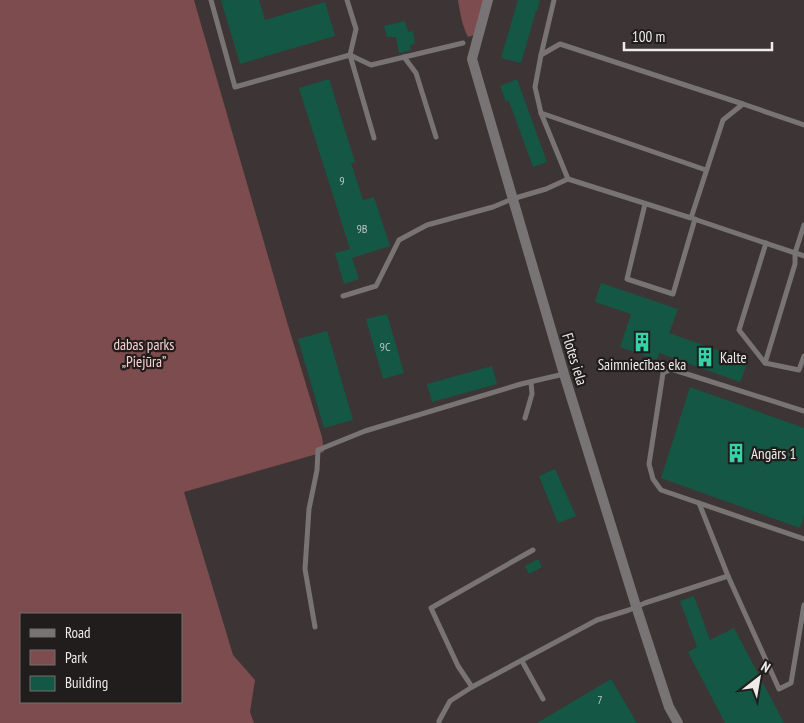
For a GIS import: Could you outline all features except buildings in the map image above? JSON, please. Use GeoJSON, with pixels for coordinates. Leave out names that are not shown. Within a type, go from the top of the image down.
{"type":"FeatureCollection","features":[{"type":"Feature","properties":{"kind":"street","name":"Flotes iela"},"geometry":{"type":"LineString","coordinates":[[488,0],[472,59],[564,374],[669,708],[678,723]]}},
{"type":"Feature","properties":{"kind":"lane"},"geometry":{"type":"LineString","coordinates":[[211,0],[235,87],[350,54],[371,65],[463,43]]}},
{"type":"Feature","properties":{"kind":"lane"},"geometry":{"type":"LineString","coordinates":[[347,0],[356,29],[350,54],[374,138]]}},
{"type":"Feature","properties":{"kind":"lane"},"geometry":{"type":"LineString","coordinates":[[554,0],[535,86],[541,113],[568,180]]}},
{"type":"Feature","properties":{"kind":"lane"},"geometry":{"type":"LineString","coordinates":[[541,55],[560,44],[804,125]]}},
{"type":"Feature","properties":{"kind":"lane"},"geometry":{"type":"LineString","coordinates":[[404,57],[416,74],[436,137]]}},
{"type":"Feature","properties":{"kind":"lane"},"geometry":{"type":"LineString","coordinates":[[645,204],[627,279],[673,294],[706,170],[723,120],[743,104]]}},
{"type":"Feature","properties":{"kind":"lane"},"geometry":{"type":"LineString","coordinates":[[541,113],[706,170]]}},
{"type":"Feature","properties":{"kind":"lane"},"geometry":{"type":"LineString","coordinates":[[343,296],[376,286],[400,240],[427,225],[493,207],[568,180],[804,256]]}},
{"type":"Feature","properties":{"kind":"lane"},"geometry":{"type":"LineString","coordinates":[[765,363],[796,264],[795,253],[804,224]]}},
{"type":"Feature","properties":{"kind":"lane"},"geometry":{"type":"LineString","coordinates":[[766,243],[738,330],[765,363],[799,370],[804,356]]}},
{"type":"Feature","properties":{"kind":"lane"},"geometry":{"type":"LineString","coordinates":[[804,411],[671,369],[663,373],[649,464],[653,479],[661,490],[804,539]]}},
{"type":"Feature","properties":{"kind":"lane"},"geometry":{"type":"LineString","coordinates":[[315,627],[305,569],[309,509],[317,470],[318,450],[364,431],[564,374]]}},
{"type":"Feature","properties":{"kind":"lane"},"geometry":{"type":"LineString","coordinates":[[525,418],[532,394],[531,382]]}},
{"type":"Feature","properties":{"kind":"lane"},"geometry":{"type":"LineString","coordinates":[[699,503],[728,576],[779,688],[791,683],[804,605]]}},
{"type":"Feature","properties":{"kind":"lane"},"geometry":{"type":"LineString","coordinates":[[472,688],[458,666],[431,608],[533,550]]}},
{"type":"Feature","properties":{"kind":"lane"},"geometry":{"type":"LineString","coordinates":[[439,723],[450,701],[597,620],[728,576]]}},
{"type":"Feature","properties":{"kind":"lane"},"geometry":{"type":"LineString","coordinates":[[522,660],[543,699]]}},
{"type":"Feature","properties":{"kind":"green space","name":"dabas parks „Piejūra”"},"geometry":{"type":"Polygon","coordinates":[[[0,0],[194,0],[322,437],[324,452],[184,492],[233,655],[255,680],[250,712],[254,723],[0,723],[0,0]]]}},
{"type":"Feature","properties":{"kind":"green space"},"geometry":{"type":"Polygon","coordinates":[[[458,0],[484,0],[474,35],[468,37],[458,0]]]}},
{"type":"Feature","properties":{"kind":"place","name":"Saimniecības eka"},"geometry":{"type":"Point","coordinates":[642,342]}},
{"type":"Feature","properties":{"kind":"place","name":"Kalte"},"geometry":{"type":"Point","coordinates":[705,357]}},
{"type":"Feature","properties":{"kind":"place","name":"Angārs 1"},"geometry":{"type":"Point","coordinates":[736,453]}}]}
